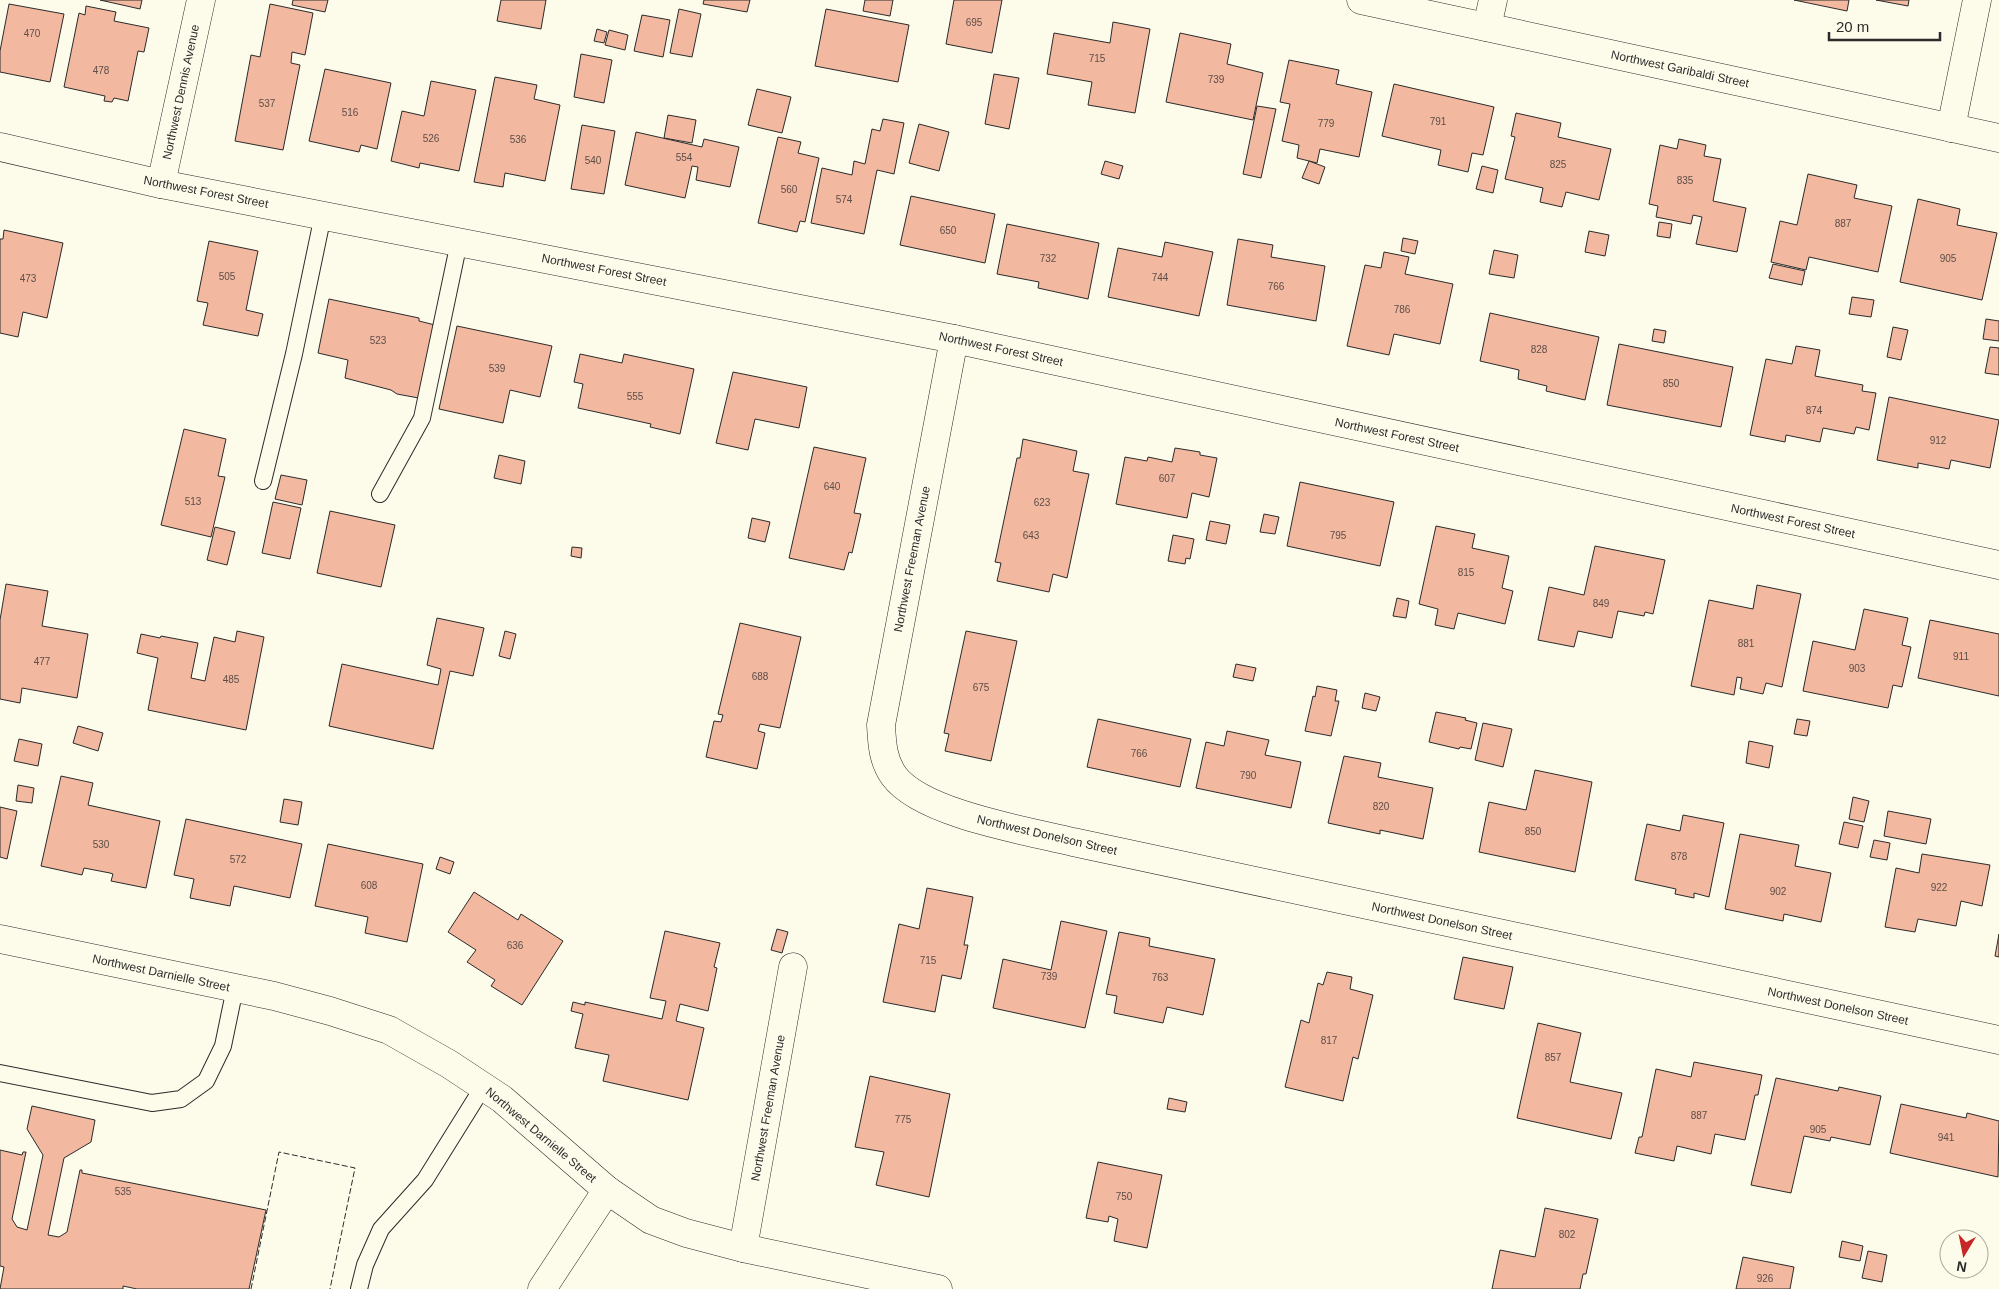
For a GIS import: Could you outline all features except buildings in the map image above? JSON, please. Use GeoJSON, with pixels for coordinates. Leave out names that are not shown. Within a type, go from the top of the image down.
{"type":"FeatureCollection","features":[{"type":"Feature","properties":{"kind":"street","name":"Northwest Dennis Avenue"},"geometry":{"type":"LineString","coordinates":[[161,184],[200,0]]}},
{"type":"Feature","properties":{"kind":"street","name":"Northwest Garibaldi Street"},"geometry":{"type":"LineString","coordinates":[[1362,0],[1999,138]]}},
{"type":"Feature","properties":{"kind":"street"},"geometry":{"type":"LineString","coordinates":[[1487,27],[1493,0]]}},
{"type":"Feature","properties":{"kind":"street"},"geometry":{"type":"LineString","coordinates":[[1951,128],[1977,0]]}},
{"type":"Feature","properties":{"kind":"street","name":"Northwest Forest Street"},"geometry":{"type":"LineString","coordinates":[[0,147],[161,184],[954,339],[1999,565]]}},
{"type":"Feature","properties":{"kind":"street","name":"Northwest Freeman Avenue"},"geometry":{"type":"LineString","coordinates":[[895,778],[886,762],[882,746],[881,725],[954,339]]}},
{"type":"Feature","properties":{"kind":"street","name":"Northwest Donelson Street"},"geometry":{"type":"LineString","coordinates":[[895,778],[926,801],[976,819],[1073,842],[1999,1040]]}},
{"type":"Feature","properties":{"kind":"street","name":"Northwest Darnielle Street"},"geometry":{"type":"LineString","coordinates":[[0,939],[235,988],[330,1011],[389,1030],[450,1064],[502,1099],[607,1190],[651,1220],[686,1233],[742,1248],[938,1289]]}},
{"type":"Feature","properties":{"kind":"street","name":"Northwest Freeman Avenue"},"geometry":{"type":"LineString","coordinates":[[742,1248],[793,967]]}},
{"type":"Feature","properties":{"kind":"street"},"geometry":{"type":"LineString","coordinates":[[542,1289],[607,1190]]}},
{"type":"Feature","properties":{"kind":"lane"},"geometry":{"type":"LineString","coordinates":[[263,482],[294,354],[323,215]]}},
{"type":"Feature","properties":{"kind":"lane"},"geometry":{"type":"LineString","coordinates":[[380,494],[422,418],[459,242]]}},
{"type":"Feature","properties":{"kind":"lane"},"geometry":{"type":"LineString","coordinates":[[0,1073],[152,1104],[181,1099],[206,1081],[223,1046],[235,988]]}},
{"type":"Feature","properties":{"kind":"lane"},"geometry":{"type":"LineString","coordinates":[[359,1289],[365,1265],[381,1229],[425,1180],[483,1087]]}},
{"type":"Feature","properties":{"kind":"fence"},"geometry":{"type":"LineString","coordinates":[[251,1289],[279,1152],[355,1168],[330,1289]]}}]}
